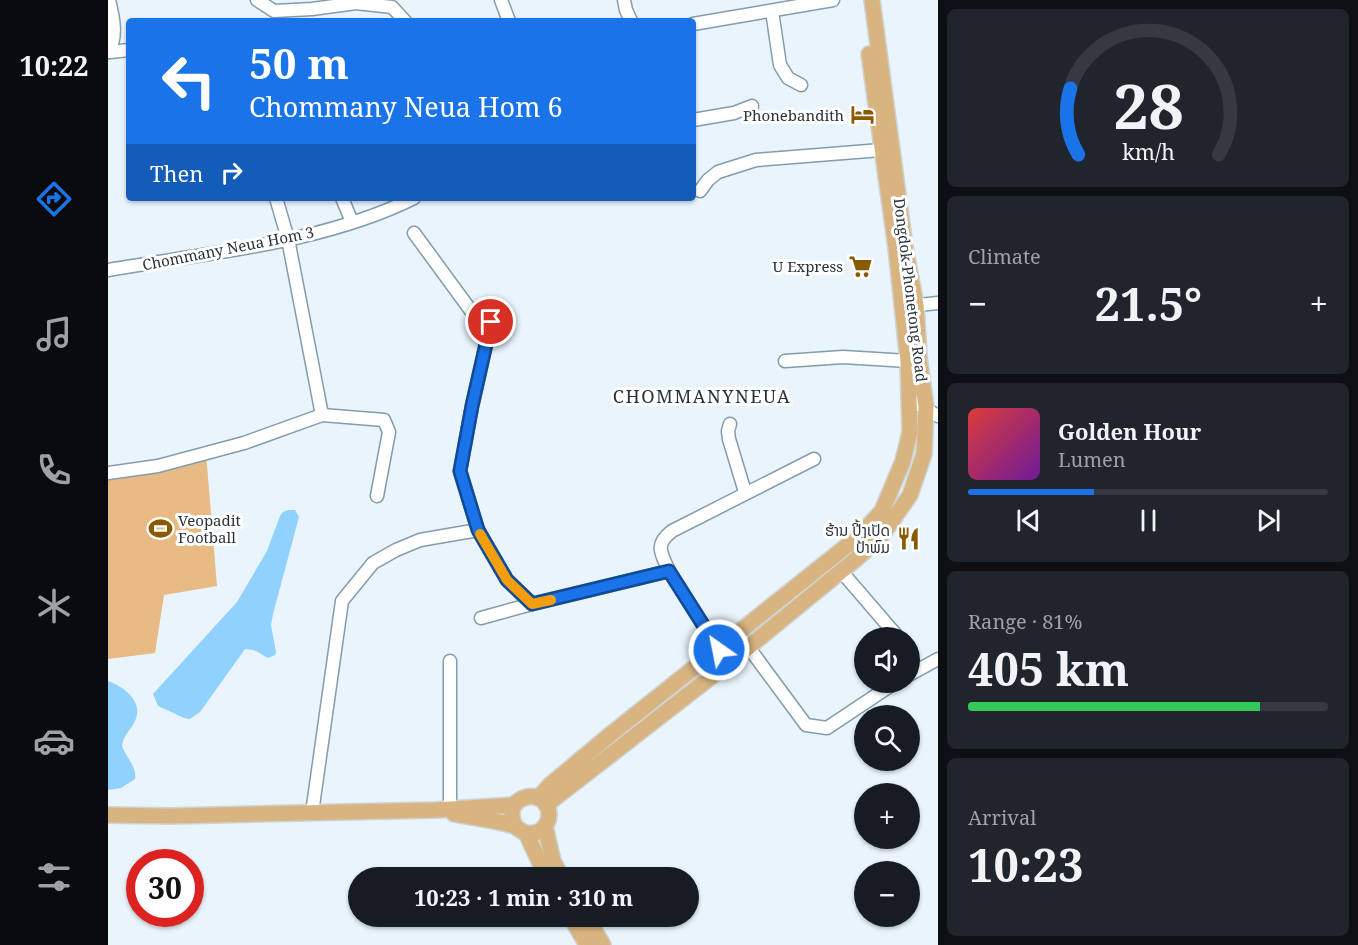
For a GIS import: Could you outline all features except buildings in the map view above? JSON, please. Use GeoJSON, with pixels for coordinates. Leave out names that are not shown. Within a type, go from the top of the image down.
{"type":"FeatureCollection","features":[{"type":"Feature","properties":{"kind":"main road","name":"Dongdok-Phonetong Road"},"geometry":{"type":"LineString","coordinates":[[542,802],[748,648],[841,572],[880,538],[910,495],[924,454],[932,412],[896,248],[881,150],[863,0]]}},
{"type":"Feature","properties":{"kind":"main road","name":"Dongdok-Phonetong Road"},"geometry":{"type":"LineString","coordinates":[[542,802],[550,785],[858,537],[882,511],[903,460],[909,432],[905,247],[872,0]]}},
{"type":"Feature","properties":{"kind":"main road","name":"Dongdok-Phonetong Road"},"geometry":{"type":"LineString","coordinates":[[443,809],[514,805],[529,796],[542,802]]}},
{"type":"Feature","properties":{"kind":"main road"},"geometry":{"type":"LineString","coordinates":[[542,802],[549,812],[545,826],[556,867]]}},
{"type":"Feature","properties":{"kind":"main road"},"geometry":{"type":"LineString","coordinates":[[514,805],[511,814],[541,867]]}},
{"type":"Feature","properties":{"kind":"main road"},"geometry":{"type":"LineString","coordinates":[[108,815],[171,816],[443,809],[520,830],[540,831],[545,826]]}},
{"type":"Feature","properties":{"kind":"main road"},"geometry":{"type":"LineString","coordinates":[[576,927],[587,945]]}},
{"type":"Feature","properties":{"kind":"main road"},"geometry":{"type":"LineString","coordinates":[[592,927],[603,945]]}},
{"type":"Feature","properties":{"kind":"street"},"geometry":{"type":"LineString","coordinates":[[109,0],[113,19],[113,42],[109,52],[126,50]]}},
{"type":"Feature","properties":{"kind":"street"},"geometry":{"type":"LineString","coordinates":[[257,0],[274,11],[356,3],[382,3],[392,7],[402,18]]}},
{"type":"Feature","properties":{"kind":"street"},"geometry":{"type":"LineString","coordinates":[[501,0],[508,18]]}},
{"type":"Feature","properties":{"kind":"street"},"geometry":{"type":"LineString","coordinates":[[624,0],[630,18]]}},
{"type":"Feature","properties":{"kind":"street"},"geometry":{"type":"LineString","coordinates":[[696,24],[833,0]]}},
{"type":"Feature","properties":{"kind":"street"},"geometry":{"type":"LineString","coordinates":[[772,11],[780,65],[788,78],[801,85]]}},
{"type":"Feature","properties":{"kind":"street"},"geometry":{"type":"LineString","coordinates":[[696,119],[734,113],[752,106]]}},
{"type":"Feature","properties":{"kind":"street"},"geometry":{"type":"LineString","coordinates":[[700,191],[718,172],[756,160],[881,150]]}},
{"type":"Feature","properties":{"kind":"street"},"geometry":{"type":"LineString","coordinates":[[277,201],[288,239],[322,415]]}},
{"type":"Feature","properties":{"kind":"street"},"geometry":{"type":"LineString","coordinates":[[343,201],[352,222]]}},
{"type":"Feature","properties":{"kind":"street","name":"Chommany Neua Hom 3"},"geometry":{"type":"LineString","coordinates":[[108,270],[288,239],[387,211],[408,201]]}},
{"type":"Feature","properties":{"kind":"street"},"geometry":{"type":"LineString","coordinates":[[414,233],[490,328],[460,471],[478,530],[507,580],[532,604]]}},
{"type":"Feature","properties":{"kind":"street"},"geometry":{"type":"LineString","coordinates":[[908,306],[938,303]]}},
{"type":"Feature","properties":{"kind":"street"},"geometry":{"type":"LineString","coordinates":[[785,361],[843,357],[908,361]]}},
{"type":"Feature","properties":{"kind":"street"},"geometry":{"type":"LineString","coordinates":[[909,399],[932,412]]}},
{"type":"Feature","properties":{"kind":"street"},"geometry":{"type":"LineString","coordinates":[[108,473],[158,466],[244,443],[322,415],[384,420],[389,432],[377,496]]}},
{"type":"Feature","properties":{"kind":"street"},"geometry":{"type":"LineString","coordinates":[[730,424],[729,439],[745,492]]}},
{"type":"Feature","properties":{"kind":"street"},"geometry":{"type":"LineString","coordinates":[[719,650],[669,571],[661,552],[662,538],[745,492],[814,459]]}},
{"type":"Feature","properties":{"kind":"street"},"geometry":{"type":"LineString","coordinates":[[312,813],[342,601],[373,563],[396,550],[420,540],[478,530]]}},
{"type":"Feature","properties":{"kind":"street"},"geometry":{"type":"LineString","coordinates":[[481,618],[669,571]]}},
{"type":"Feature","properties":{"kind":"street"},"geometry":{"type":"LineString","coordinates":[[841,572],[889,627]]}},
{"type":"Feature","properties":{"kind":"street"},"geometry":{"type":"LineString","coordinates":[[738,633],[806,725],[827,728],[880,693]]}},
{"type":"Feature","properties":{"kind":"street"},"geometry":{"type":"LineString","coordinates":[[920,669],[938,659]]}},
{"type":"Feature","properties":{"kind":"street"},"geometry":{"type":"LineString","coordinates":[[443,809],[450,661]]}},
{"type":"Feature","properties":{"kind":"shaded area","name":"Veopadit Football"},"geometry":{"type":"Polygon","coordinates":[[[206,453],[217,586],[164,595],[155,653],[108,659],[108,473],[206,453]]]}},
{"type":"Feature","properties":{"kind":"water"},"geometry":{"type":"Polygon","coordinates":[[[288,510],[295,510],[299,517],[271,625],[275,655],[268,658],[254,650],[245,649],[200,712],[190,719],[158,706],[153,694],[237,602],[267,551],[280,516],[288,510]]]}},
{"type":"Feature","properties":{"kind":"water"},"geometry":{"type":"Polygon","coordinates":[[[108,681],[131,696],[137,707],[137,714],[122,746],[133,766],[135,779],[121,788],[108,790],[108,681]]]}},
{"type":"Feature","properties":{"kind":"slow traffic"},"geometry":{"type":"LineString","coordinates":[[480,534],[507,580],[532,604],[551,600]]}},
{"type":"Feature","properties":{"kind":"place","name":"Phonebandith"},"geometry":{"type":"Point","coordinates":[862,115]}},
{"type":"Feature","properties":{"kind":"place","name":"U Express"},"geometry":{"type":"Point","coordinates":[861,266]}},
{"type":"Feature","properties":{"kind":"place","name":"Veopadit Football"},"geometry":{"type":"Point","coordinates":[160,529]}},
{"type":"Feature","properties":{"kind":"place","name":"ຮ້ານ ປີ້ງເປັດ ປ້າພົມ"},"geometry":{"type":"Point","coordinates":[908,539]}},
{"type":"Feature","properties":{"kind":"district","name":"CHOMMANYNEUA"},"geometry":{"type":"Point","coordinates":[702,396]}},
{"type":"Feature","properties":{"kind":"route"},"geometry":{"type":"LineString","coordinates":[[491,322],[460,471],[478,530],[507,580],[532,604],[669,571],[719,650]]}}]}
